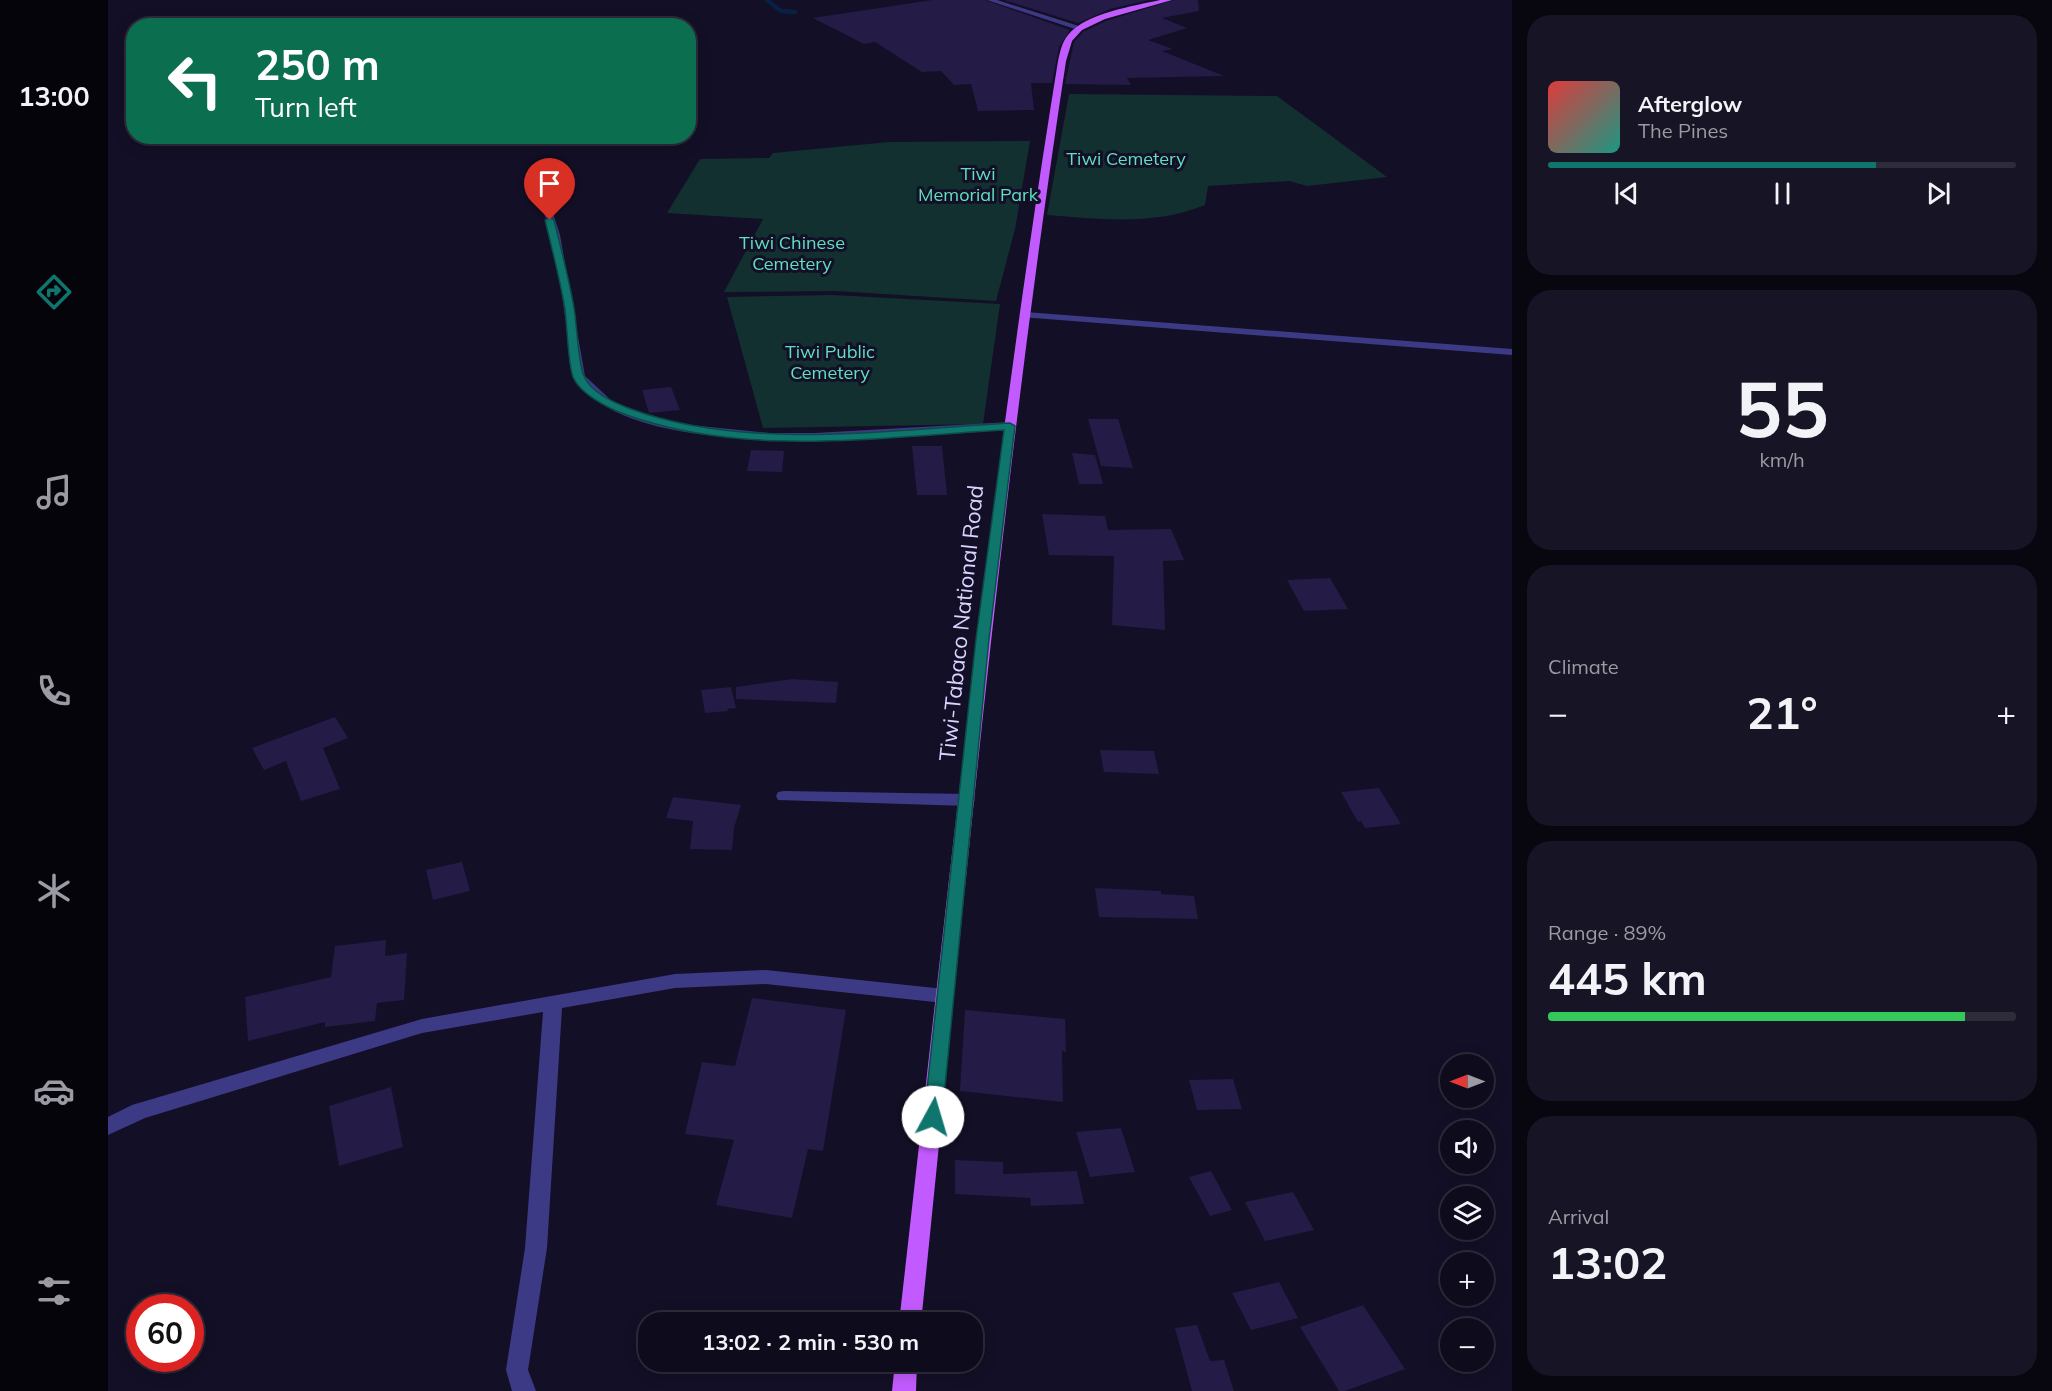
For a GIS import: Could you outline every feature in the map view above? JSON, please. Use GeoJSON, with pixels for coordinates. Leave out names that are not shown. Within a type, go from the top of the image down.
{"type":"FeatureCollection","features":[{"type":"Feature","properties":{"kind":"main road"},"geometry":{"type":"LineString","coordinates":[[1081,28],[1120,13],[1168,0]]}},
{"type":"Feature","properties":{"kind":"main road","name":"Tiwi-Tabaco National Road"},"geometry":{"type":"LineString","coordinates":[[911,1312],[967,800],[982,639],[1024,315],[1062,61],[1068,41],[1081,28]]}},
{"type":"Feature","properties":{"kind":"main road"},"geometry":{"type":"LineString","coordinates":[[903,1391],[905,1372]]}},
{"type":"Feature","properties":{"kind":"street"},"geometry":{"type":"LineString","coordinates":[[990,0],[1081,28]]}},
{"type":"Feature","properties":{"kind":"street"},"geometry":{"type":"LineString","coordinates":[[530,185],[545,204],[555,235],[579,377],[594,393],[610,405],[649,420],[690,429],[769,437],[815,437],[1010,426]]}},
{"type":"Feature","properties":{"kind":"street"},"geometry":{"type":"LineString","coordinates":[[1024,315],[1512,352]]}},
{"type":"Feature","properties":{"kind":"street"},"geometry":{"type":"LineString","coordinates":[[784,796],[967,800]]}},
{"type":"Feature","properties":{"kind":"street"},"geometry":{"type":"LineString","coordinates":[[108,1128],[139,1111],[422,1026],[675,981],[766,977],[944,996]]}},
{"type":"Feature","properties":{"kind":"street"},"geometry":{"type":"LineString","coordinates":[[524,1391],[517,1370],[536,1248],[553,1004]]}},
{"type":"Feature","properties":{"kind":"green space","name":"Tiwi Cemetery"},"geometry":{"type":"Polygon","coordinates":[[[1069,94],[1277,96],[1387,177],[1307,186],[1289,181],[1208,186],[1205,205],[1166,216],[1107,219],[1047,215],[1069,94]]]}},
{"type":"Feature","properties":{"kind":"green space"},"geometry":{"type":"Polygon","coordinates":[[[1030,141],[1015,229],[996,301],[835,291],[724,292],[763,219],[667,213],[700,159],[769,158],[773,153],[889,142],[1030,141]]]}},
{"type":"Feature","properties":{"kind":"green space","name":"Tiwi Public Cemetery"},"geometry":{"type":"Polygon","coordinates":[[[833,295],[1000,304],[983,424],[763,428],[727,297],[833,295]]]}},
{"type":"Feature","properties":{"kind":"building"},"geometry":{"type":"Polygon","coordinates":[[[932,0],[985,0],[1070,30],[1059,47],[1052,83],[1031,83],[1034,110],[978,111],[971,84],[954,85],[941,71],[922,72],[875,42],[864,44],[813,18],[932,0]]]}},
{"type":"Feature","properties":{"kind":"building"},"geometry":{"type":"Polygon","coordinates":[[[1004,0],[1149,0],[1110,9],[1078,23],[1004,0]]]}},
{"type":"Feature","properties":{"kind":"building"},"geometry":{"type":"Polygon","coordinates":[[[1174,0],[1198,0],[1199,11],[1162,18],[1187,28],[1148,40],[1173,49],[1162,51],[1224,76],[1127,78],[1131,85],[1065,84],[1074,42],[1083,32],[1106,21],[1174,0]]]}},
{"type":"Feature","properties":{"kind":"building"},"geometry":{"type":"Polygon","coordinates":[[[671,387],[680,410],[649,413],[642,390],[671,387]]]}},
{"type":"Feature","properties":{"kind":"building"},"geometry":{"type":"Polygon","coordinates":[[[1088,419],[1118,419],[1133,468],[1101,466],[1088,419]]]}},
{"type":"Feature","properties":{"kind":"building"},"geometry":{"type":"Polygon","coordinates":[[[912,446],[942,446],[947,495],[917,495],[912,446]]]}},
{"type":"Feature","properties":{"kind":"building"},"geometry":{"type":"Polygon","coordinates":[[[751,450],[784,451],[782,472],[747,471],[751,450]]]}},
{"type":"Feature","properties":{"kind":"building"},"geometry":{"type":"Polygon","coordinates":[[[1072,453],[1095,455],[1103,484],[1079,484],[1072,453]]]}},
{"type":"Feature","properties":{"kind":"building"},"geometry":{"type":"Polygon","coordinates":[[[1042,514],[1105,516],[1108,530],[1171,529],[1184,560],[1163,561],[1165,630],[1112,625],[1114,556],[1049,555],[1042,514]]]}},
{"type":"Feature","properties":{"kind":"building"},"geometry":{"type":"Polygon","coordinates":[[[1330,578],[1348,609],[1304,611],[1287,580],[1330,578]]]}},
{"type":"Feature","properties":{"kind":"building"},"geometry":{"type":"Polygon","coordinates":[[[792,679],[838,682],[836,703],[736,699],[736,687],[792,679]]]}},
{"type":"Feature","properties":{"kind":"building"},"geometry":{"type":"Polygon","coordinates":[[[731,687],[736,708],[705,713],[701,690],[731,687]]]}},
{"type":"Feature","properties":{"kind":"building"},"geometry":{"type":"Polygon","coordinates":[[[335,717],[348,738],[323,748],[340,789],[301,801],[286,761],[264,770],[252,748],[335,717]]]}},
{"type":"Feature","properties":{"kind":"building"},"geometry":{"type":"Polygon","coordinates":[[[1100,750],[1154,751],[1159,774],[1104,772],[1100,750]]]}},
{"type":"Feature","properties":{"kind":"building"},"geometry":{"type":"Polygon","coordinates":[[[1379,788],[1401,824],[1365,828],[1361,821],[1358,822],[1341,792],[1379,788]]]}},
{"type":"Feature","properties":{"kind":"building"},"geometry":{"type":"Polygon","coordinates":[[[673,797],[741,805],[734,828],[732,850],[690,849],[693,821],[666,818],[673,797]]]}},
{"type":"Feature","properties":{"kind":"building"},"geometry":{"type":"Polygon","coordinates":[[[462,862],[470,891],[433,900],[426,870],[462,862]]]}},
{"type":"Feature","properties":{"kind":"building"},"geometry":{"type":"Polygon","coordinates":[[[1095,888],[1161,891],[1161,894],[1194,896],[1198,919],[1099,917],[1095,888]]]}},
{"type":"Feature","properties":{"kind":"building"},"geometry":{"type":"Polygon","coordinates":[[[386,940],[385,956],[407,953],[404,1000],[377,1003],[375,1021],[325,1027],[325,1022],[248,1041],[245,997],[331,977],[335,946],[386,940]]]}},
{"type":"Feature","properties":{"kind":"building"},"geometry":{"type":"Polygon","coordinates":[[[752,998],[846,1010],[823,1151],[808,1149],[792,1218],[716,1205],[734,1140],[685,1134],[702,1062],[735,1066],[752,998]]]}},
{"type":"Feature","properties":{"kind":"building"},"geometry":{"type":"Polygon","coordinates":[[[965,1010],[1065,1019],[1066,1052],[1062,1051],[1063,1102],[960,1091],[965,1010]]]}},
{"type":"Feature","properties":{"kind":"building"},"geometry":{"type":"Polygon","coordinates":[[[1233,1079],[1242,1109],[1197,1110],[1189,1080],[1233,1079]]]}},
{"type":"Feature","properties":{"kind":"building"},"geometry":{"type":"Polygon","coordinates":[[[391,1087],[403,1147],[339,1166],[329,1106],[391,1087]]]}},
{"type":"Feature","properties":{"kind":"building"},"geometry":{"type":"Polygon","coordinates":[[[1121,1128],[1135,1172],[1090,1177],[1076,1132],[1121,1128]]]}},
{"type":"Feature","properties":{"kind":"building"},"geometry":{"type":"Polygon","coordinates":[[[955,1160],[1003,1162],[1003,1174],[1077,1171],[1084,1204],[1031,1206],[1030,1198],[955,1194],[955,1160]]]}},
{"type":"Feature","properties":{"kind":"building"},"geometry":{"type":"Polygon","coordinates":[[[1211,1171],[1232,1210],[1210,1216],[1189,1177],[1211,1171]]]}},
{"type":"Feature","properties":{"kind":"building"},"geometry":{"type":"Polygon","coordinates":[[[1293,1192],[1314,1230],[1265,1241],[1245,1202],[1293,1192]]]}},
{"type":"Feature","properties":{"kind":"building"},"geometry":{"type":"Polygon","coordinates":[[[1279,1282],[1298,1318],[1251,1330],[1232,1293],[1279,1282]]]}},
{"type":"Feature","properties":{"kind":"building"},"geometry":{"type":"Polygon","coordinates":[[[1363,1305],[1405,1369],[1345,1391],[1339,1391],[1300,1327],[1363,1305]]]}},
{"type":"Feature","properties":{"kind":"building"},"geometry":{"type":"Polygon","coordinates":[[[1197,1325],[1210,1361],[1224,1360],[1234,1391],[1192,1391],[1175,1328],[1197,1325]]]}},
{"type":"Feature","properties":{"kind":"waterway"},"geometry":{"type":"LineString","coordinates":[[767,0],[781,11],[795,12]]}},
{"type":"Feature","properties":{"kind":"route"},"geometry":{"type":"LineString","coordinates":[[550,220],[569,308],[579,377],[594,393],[610,405],[633,415],[690,429],[769,437],[815,437],[1010,426],[982,639],[933,1117]]}},
{"type":"Feature","properties":{"kind":"park label","name":"Tiwi Memorial Park"},"geometry":{"type":"Point","coordinates":[978,183]}},
{"type":"Feature","properties":{"kind":"park label","name":"Tiwi Chinese Cemetery"},"geometry":{"type":"Point","coordinates":[792,252]}}]}
